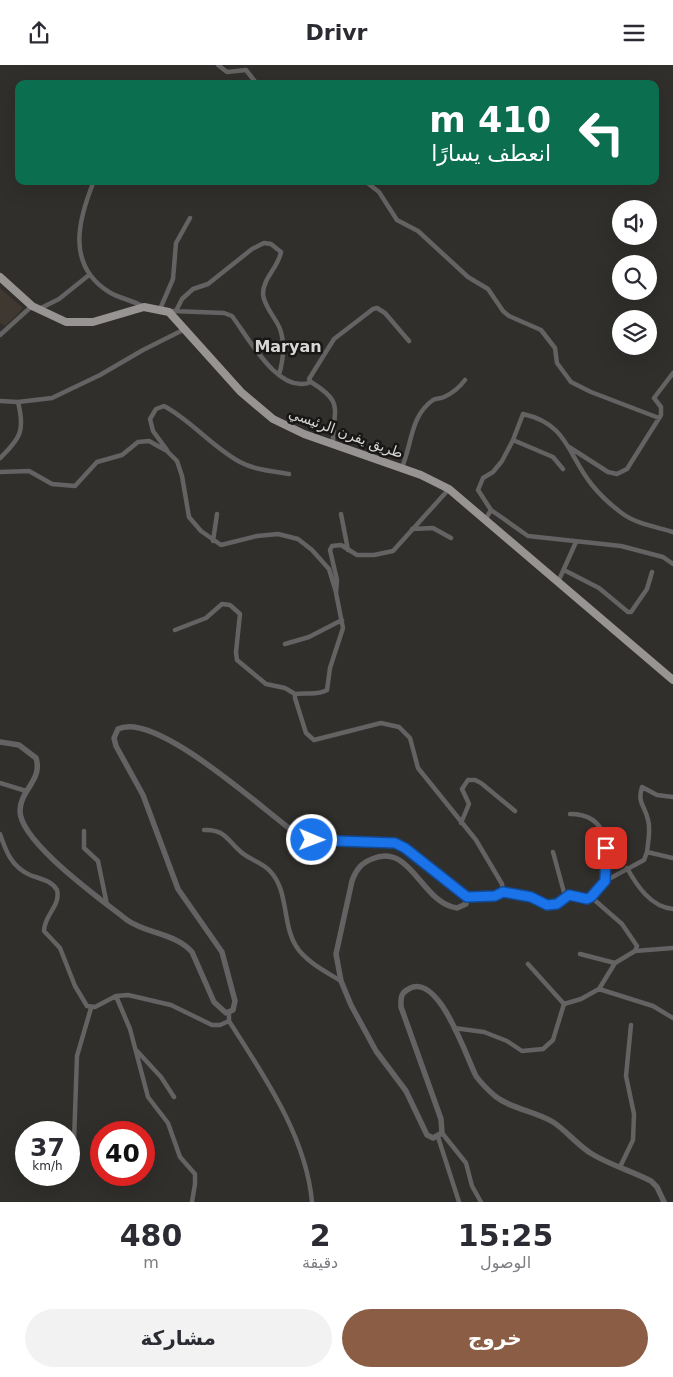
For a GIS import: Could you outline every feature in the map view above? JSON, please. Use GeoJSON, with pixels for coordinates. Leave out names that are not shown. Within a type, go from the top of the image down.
{"type":"FeatureCollection","features":[{"type":"Feature","properties":{"kind":"main road"},"geometry":{"type":"LineString","coordinates":[[0,277],[36,308],[66,322],[98,321],[144,307],[173,311]]}},
{"type":"Feature","properties":{"kind":"main road","name":"طريق يفرن الرئيسي"},"geometry":{"type":"LineString","coordinates":[[173,311],[185,329],[241,392],[273,419],[304,434],[402,467],[434,480],[449,489],[673,680]]}},
{"type":"Feature","properties":{"kind":"street"},"geometry":{"type":"LineString","coordinates":[[218,65],[227,71],[246,70],[254,80]]}},
{"type":"Feature","properties":{"kind":"street"},"geometry":{"type":"LineString","coordinates":[[92,185],[82,210],[79,235],[80,255],[89,275],[111,294],[132,300],[144,307]]}},
{"type":"Feature","properties":{"kind":"street"},"geometry":{"type":"LineString","coordinates":[[370,185],[379,192],[397,220],[418,231],[468,277],[488,289],[503,311],[541,330],[555,348],[557,363],[571,381],[591,392],[659,418]]}},
{"type":"Feature","properties":{"kind":"street"},"geometry":{"type":"LineString","coordinates":[[160,309],[173,279],[176,243],[190,218]]}},
{"type":"Feature","properties":{"kind":"street"},"geometry":{"type":"LineString","coordinates":[[173,311],[192,289],[208,283],[252,249],[264,243],[271,244],[281,252],[277,265],[265,284],[263,295],[282,338],[282,363],[279,375]]}},
{"type":"Feature","properties":{"kind":"street"},"geometry":{"type":"LineString","coordinates":[[0,335],[36,308],[58,299],[89,275]]}},
{"type":"Feature","properties":{"kind":"street"},"geometry":{"type":"LineString","coordinates":[[311,382],[309,379],[334,339],[373,309],[385,313],[409,341]]}},
{"type":"Feature","properties":{"kind":"street"},"geometry":{"type":"LineString","coordinates":[[173,311],[224,313],[232,316],[254,349],[279,375],[296,384],[303,385],[311,382]]}},
{"type":"Feature","properties":{"kind":"street"},"geometry":{"type":"LineString","coordinates":[[0,401],[18,402],[52,397],[64,393],[185,329]]}},
{"type":"Feature","properties":{"kind":"street"},"geometry":{"type":"LineString","coordinates":[[568,447],[608,472],[617,474],[630,466],[659,418],[662,409],[654,398],[673,373]]}},
{"type":"Feature","properties":{"kind":"street"},"geometry":{"type":"LineString","coordinates":[[402,467],[410,445],[410,433],[423,412],[435,398],[447,395],[458,389],[465,380]]}},
{"type":"Feature","properties":{"kind":"street"},"geometry":{"type":"LineString","coordinates":[[311,382],[329,393],[334,401],[333,443]]}},
{"type":"Feature","properties":{"kind":"street"},"geometry":{"type":"LineString","coordinates":[[0,458],[21,433],[22,421],[18,402]]}},
{"type":"Feature","properties":{"kind":"street"},"geometry":{"type":"LineString","coordinates":[[167,451],[153,431],[150,419],[156,409],[164,406],[189,422],[219,448],[240,462],[258,469],[289,474]]}},
{"type":"Feature","properties":{"kind":"street"},"geometry":{"type":"LineString","coordinates":[[673,532],[632,520],[623,514],[592,484],[556,431],[541,419],[522,414],[513,440],[502,461],[493,472],[483,478],[478,490],[490,510],[528,536],[621,546],[663,557],[673,564]]}},
{"type":"Feature","properties":{"kind":"street"},"geometry":{"type":"LineString","coordinates":[[513,440],[553,457],[563,469]]}},
{"type":"Feature","properties":{"kind":"street"},"geometry":{"type":"LineString","coordinates":[[0,472],[28,471],[52,483],[75,486],[97,463],[122,455],[138,442],[149,441],[173,455],[180,468],[189,517],[213,541],[221,545],[257,536],[278,534],[298,539],[312,550],[329,569],[343,628],[330,668],[327,690],[317,694],[295,694],[285,688],[266,684],[237,660],[240,613],[230,605],[222,604],[206,618],[175,630]]}},
{"type":"Feature","properties":{"kind":"street"},"geometry":{"type":"LineString","coordinates":[[336,593],[337,580],[330,550],[336,545],[341,545],[357,555],[385,554],[399,547],[412,529],[449,489]]}},
{"type":"Feature","properties":{"kind":"street"},"geometry":{"type":"LineString","coordinates":[[485,520],[490,510]]}},
{"type":"Feature","properties":{"kind":"street"},"geometry":{"type":"LineString","coordinates":[[213,541],[217,514]]}},
{"type":"Feature","properties":{"kind":"street"},"geometry":{"type":"LineString","coordinates":[[341,514],[348,551]]}},
{"type":"Feature","properties":{"kind":"street"},"geometry":{"type":"LineString","coordinates":[[412,529],[434,528],[451,538]]}},
{"type":"Feature","properties":{"kind":"street"},"geometry":{"type":"LineString","coordinates":[[558,582],[576,542]]}},
{"type":"Feature","properties":{"kind":"street"},"geometry":{"type":"LineString","coordinates":[[564,570],[599,588],[628,612],[631,612],[647,589],[652,571]]}},
{"type":"Feature","properties":{"kind":"street"},"geometry":{"type":"LineString","coordinates":[[285,644],[309,637],[342,620]]}},
{"type":"Feature","properties":{"kind":"street"},"geometry":{"type":"LineString","coordinates":[[295,694],[299,714],[306,733],[314,740],[381,723],[399,727],[410,738],[418,768],[491,861],[499,876],[503,892]]}},
{"type":"Feature","properties":{"kind":"street"},"geometry":{"type":"LineString","coordinates":[[312,1202],[310,1181],[296,1138],[262,1073],[229,1021],[229,1013],[236,1001],[222,952],[186,903],[173,879],[143,795],[116,746],[115,733],[124,726],[149,729],[173,741],[301,837],[312,840],[395,843],[405,848],[467,897],[495,896],[503,892],[531,897],[547,905],[557,904],[565,896],[591,897],[622,924],[634,941],[635,951]]}},
{"type":"Feature","properties":{"kind":"street"},"geometry":{"type":"LineString","coordinates":[[0,743],[19,745],[36,758],[38,772],[26,791],[20,812],[21,819],[30,835],[48,856],[107,905],[140,928],[181,942],[192,952],[218,1008],[223,1012],[229,1013]]}},
{"type":"Feature","properties":{"kind":"street"},"geometry":{"type":"LineString","coordinates":[[461,823],[469,804],[462,789],[468,780],[475,780],[481,783],[514,811]]}},
{"type":"Feature","properties":{"kind":"street"},"geometry":{"type":"LineString","coordinates":[[0,783],[26,791]]}},
{"type":"Feature","properties":{"kind":"street"},"geometry":{"type":"LineString","coordinates":[[591,897],[605,881],[644,860],[647,852],[649,828],[648,820],[641,805],[642,787],[657,795],[673,797]]}},
{"type":"Feature","properties":{"kind":"street"},"geometry":{"type":"LineString","coordinates":[[570,815],[580,814],[590,818],[602,829],[607,864],[605,881]]}},
{"type":"Feature","properties":{"kind":"street"},"geometry":{"type":"LineString","coordinates":[[84,831],[84,848],[98,861],[107,905]]}},
{"type":"Feature","properties":{"kind":"street"},"geometry":{"type":"LineString","coordinates":[[204,831],[221,832],[242,853],[272,873],[279,887],[291,935],[297,948],[312,962],[341,981]]}},
{"type":"Feature","properties":{"kind":"street"},"geometry":{"type":"LineString","coordinates":[[0,834],[13,863],[29,874],[50,883],[57,890],[57,901],[45,922],[44,931],[60,948],[78,995],[83,1003],[91,1008]]}},
{"type":"Feature","properties":{"kind":"street"},"geometry":{"type":"LineString","coordinates":[[553,852],[565,896]]}},
{"type":"Feature","properties":{"kind":"street"},"geometry":{"type":"LineString","coordinates":[[647,852],[673,858]]}},
{"type":"Feature","properties":{"kind":"street"},"geometry":{"type":"LineString","coordinates":[[440,1135],[433,1138],[427,1135],[406,1091],[376,1051],[351,1005],[341,981],[336,962],[338,941],[355,872],[366,861],[375,857],[392,855],[404,862],[428,891],[449,906],[457,908],[463,906],[467,897]]}},
{"type":"Feature","properties":{"kind":"street"},"geometry":{"type":"LineString","coordinates":[[627,868],[645,894],[664,907],[673,909]]}},
{"type":"Feature","properties":{"kind":"street"},"geometry":{"type":"LineString","coordinates":[[564,1004],[581,999],[599,989],[615,963],[635,951],[673,948]]}},
{"type":"Feature","properties":{"kind":"street"},"geometry":{"type":"LineString","coordinates":[[580,954],[615,963]]}},
{"type":"Feature","properties":{"kind":"street"},"geometry":{"type":"LineString","coordinates":[[528,964],[564,1004]]}},
{"type":"Feature","properties":{"kind":"street"},"geometry":{"type":"LineString","coordinates":[[458,1202],[440,1135],[442,1119],[401,1007],[401,998],[404,992],[411,987],[418,987],[434,994],[448,1015],[477,1078],[496,1097],[554,1123],[576,1144],[603,1160],[651,1181],[658,1187],[664,1202]]}},
{"type":"Feature","properties":{"kind":"street"},"geometry":{"type":"LineString","coordinates":[[599,989],[653,1006],[673,1018]]}},
{"type":"Feature","properties":{"kind":"street"},"geometry":{"type":"LineString","coordinates":[[75,1121],[77,1056],[91,1008],[116,996],[128,995],[172,1005],[216,1026],[229,1021]]}},
{"type":"Feature","properties":{"kind":"street"},"geometry":{"type":"LineString","coordinates":[[116,996],[136,1050],[148,1097],[168,1123],[180,1157],[195,1174],[192,1202]]}},
{"type":"Feature","properties":{"kind":"street"},"geometry":{"type":"LineString","coordinates":[[453,1028],[484,1033],[507,1041],[522,1051],[543,1049],[553,1040],[564,1004]]}},
{"type":"Feature","properties":{"kind":"street"},"geometry":{"type":"LineString","coordinates":[[620,1167],[633,1140],[634,1114],[626,1075],[631,1025]]}},
{"type":"Feature","properties":{"kind":"street"},"geometry":{"type":"LineString","coordinates":[[136,1050],[161,1077],[174,1097]]}},
{"type":"Feature","properties":{"kind":"street"},"geometry":{"type":"LineString","coordinates":[[440,1135],[466,1163],[472,1186],[481,1202]]}},
{"type":"Feature","properties":{"kind":"shaded area"},"geometry":{"type":"Polygon","coordinates":[[[0,288],[23,308],[5,326],[0,323],[0,288]]]}},
{"type":"Feature","properties":{"kind":"district","name":"Maryan"},"geometry":{"type":"Point","coordinates":[288,346]}},
{"type":"Feature","properties":{"kind":"route"},"geometry":{"type":"LineString","coordinates":[[312,840],[395,843],[405,848],[467,897],[495,896],[503,892],[531,897],[547,905],[557,904],[565,896],[569,895],[587,899],[591,897],[605,881],[606,848]]}}]}
